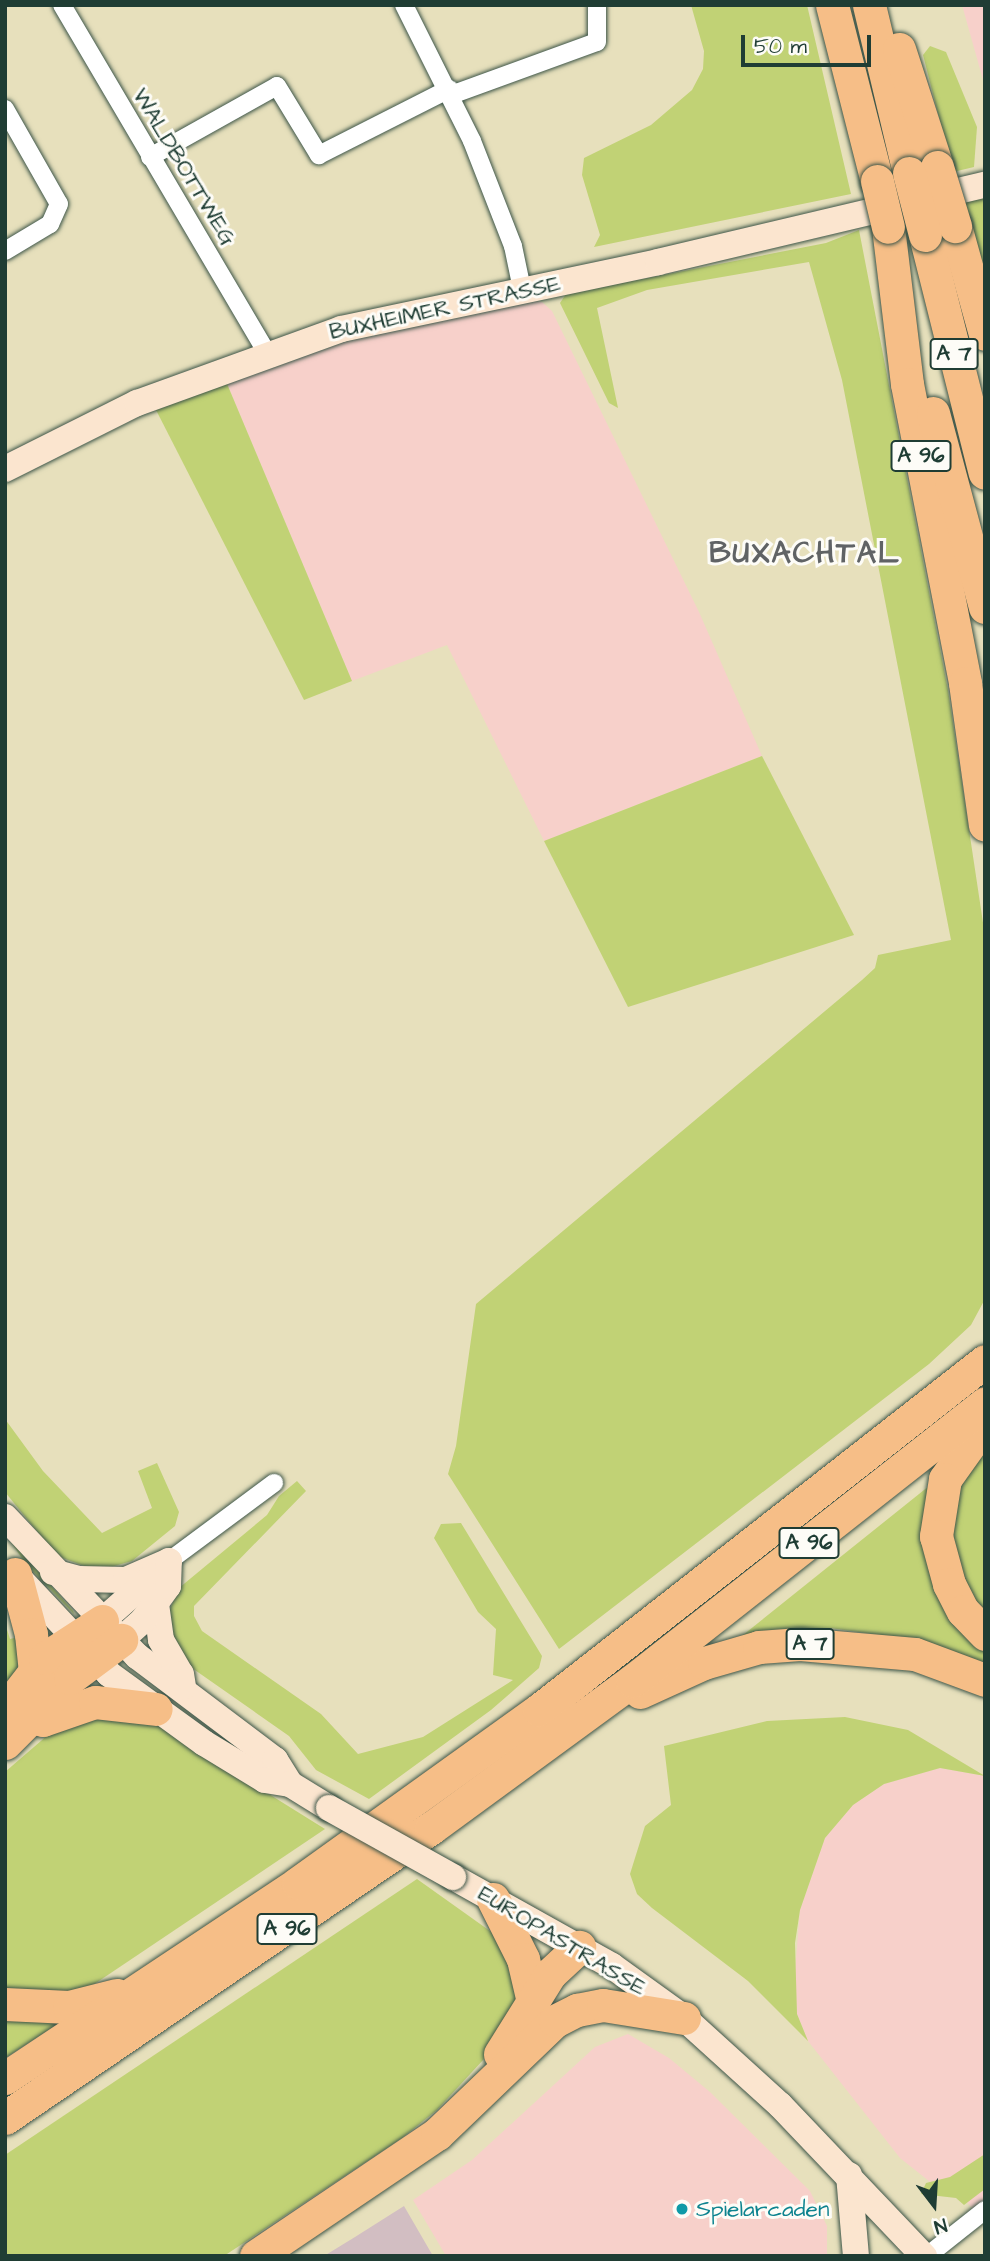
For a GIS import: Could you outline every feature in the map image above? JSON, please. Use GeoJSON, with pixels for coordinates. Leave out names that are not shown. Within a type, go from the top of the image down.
{"type":"FeatureCollection","features":[{"type":"Feature","properties":{"kind":"highway","name":"A 7"},"geometry":{"type":"LineString","coordinates":[[832,5],[985,607]]}},
{"type":"Feature","properties":{"kind":"highway","name":"A 7"},"geometry":{"type":"LineString","coordinates":[[869,5],[923,170]]}},
{"type":"Feature","properties":{"kind":"highway","name":"A 7"},"geometry":{"type":"LineString","coordinates":[[883,5],[940,230],[985,472]]}},
{"type":"Feature","properties":{"kind":"highway","name":"A 96"},"geometry":{"type":"LineString","coordinates":[[888,227],[907,384],[965,683]]}},
{"type":"Feature","properties":{"kind":"highway","name":"A 7"},"geometry":{"type":"LineString","coordinates":[[940,230],[985,334]]}},
{"type":"Feature","properties":{"kind":"highway"},"geometry":{"type":"LineString","coordinates":[[965,683],[985,746]]}},
{"type":"Feature","properties":{"kind":"highway"},"geometry":{"type":"LineString","coordinates":[[965,683],[985,825]]}},
{"type":"Feature","properties":{"kind":"highway"},"geometry":{"type":"LineString","coordinates":[[877,1448],[985,1332]]}},
{"type":"Feature","properties":{"kind":"highway","name":"A 96"},"geometry":{"type":"LineString","coordinates":[[5,2118],[307,1915],[549,1722],[614,1653],[985,1361]]}},
{"type":"Feature","properties":{"kind":"highway","name":"A 96"},"geometry":{"type":"LineString","coordinates":[[635,1687],[985,1403]]}},
{"type":"Feature","properties":{"kind":"highway"},"geometry":{"type":"LineString","coordinates":[[985,1423],[945,1479],[936,1536],[949,1584],[963,1611],[985,1634]]}},
{"type":"Feature","properties":{"kind":"highway"},"geometry":{"type":"LineString","coordinates":[[5,1743],[35,1671],[31,1634],[10,1568]]}},
{"type":"Feature","properties":{"kind":"highway"},"geometry":{"type":"LineString","coordinates":[[35,1671],[83,1648],[111,1630]]}},
{"type":"Feature","properties":{"kind":"highway","name":"A 7"},"geometry":{"type":"LineString","coordinates":[[635,1687],[704,1662],[759,1647],[800,1644],[915,1654],[985,1680]]}},
{"type":"Feature","properties":{"kind":"highway"},"geometry":{"type":"LineString","coordinates":[[18,1713],[83,1648]]}},
{"type":"Feature","properties":{"kind":"highway"},"geometry":{"type":"LineString","coordinates":[[549,1722],[635,1687]]}},
{"type":"Feature","properties":{"kind":"highway"},"geometry":{"type":"LineString","coordinates":[[18,1713],[43,1720],[95,1702],[170,1701]]}},
{"type":"Feature","properties":{"kind":"highway","name":"A 96"},"geometry":{"type":"LineString","coordinates":[[5,2078],[549,1722]]}},
{"type":"Feature","properties":{"kind":"highway"},"geometry":{"type":"LineString","coordinates":[[493,1899],[523,1959],[536,2017]]}},
{"type":"Feature","properties":{"kind":"highway"},"geometry":{"type":"LineString","coordinates":[[256,2256],[437,2134],[485,2092],[536,2017],[550,1975],[579,1947]]}},
{"type":"Feature","properties":{"kind":"highway"},"geometry":{"type":"LineString","coordinates":[[5,2004],[40,2009],[69,2007],[148,1986]]}},
{"type":"Feature","properties":{"kind":"highway"},"geometry":{"type":"LineString","coordinates":[[237,2256],[431,2125],[536,2017],[603,2005],[684,2018]]}},
{"type":"Feature","properties":{"kind":"main road","name":"BUXHEIMER STRASSE"},"geometry":{"type":"LineString","coordinates":[[5,469],[136,403],[267,353],[376,319],[823,225],[985,185]]}},
{"type":"Feature","properties":{"kind":"main road","name":"EUROPASTRASSE"},"geometry":{"type":"LineString","coordinates":[[5,1517],[53,1572],[111,1630],[170,1701]]}},
{"type":"Feature","properties":{"kind":"main road"},"geometry":{"type":"LineString","coordinates":[[53,1572],[79,1578],[126,1580],[169,1561]]}},
{"type":"Feature","properties":{"kind":"main road"},"geometry":{"type":"LineString","coordinates":[[111,1630],[156,1604],[168,1586],[169,1561]]}},
{"type":"Feature","properties":{"kind":"main road"},"geometry":{"type":"LineString","coordinates":[[111,1630],[169,1561]]}},
{"type":"Feature","properties":{"kind":"main road","name":"EUROPASTRASSE"},"geometry":{"type":"LineString","coordinates":[[10,1568],[83,1648],[170,1701],[265,1780],[290,1784],[579,1947],[684,2018],[849,2175],[926,2256]]}},
{"type":"Feature","properties":{"kind":"main road"},"geometry":{"type":"LineString","coordinates":[[156,1604],[161,1640],[181,1674],[170,1701]]}},
{"type":"Feature","properties":{"kind":"main road"},"geometry":{"type":"LineString","coordinates":[[849,2175],[856,2256]]}},
{"type":"Feature","properties":{"kind":"street","name":"WALDBOTTWEG"},"geometry":{"type":"LineString","coordinates":[[62,5],[267,353]]}},
{"type":"Feature","properties":{"kind":"street"},"geometry":{"type":"LineString","coordinates":[[404,5],[450,92],[513,246],[522,289]]}},
{"type":"Feature","properties":{"kind":"street"},"geometry":{"type":"LineString","coordinates":[[150,157],[277,86],[319,155],[450,92],[597,42],[597,5]]}},
{"type":"Feature","properties":{"kind":"street"},"geometry":{"type":"LineString","coordinates":[[5,109],[59,204],[50,224],[5,251]]}},
{"type":"Feature","properties":{"kind":"street"},"geometry":{"type":"LineString","coordinates":[[169,1561],[274,1482]]}},
{"type":"Feature","properties":{"kind":"street"},"geometry":{"type":"LineString","coordinates":[[926,2256],[985,2210]]}},
{"type":"Feature","properties":{"kind":"shaded area"},"geometry":{"type":"Polygon","coordinates":[[[962,5],[985,5],[985,87],[962,5]]]}},
{"type":"Feature","properties":{"kind":"shaded area"},"geometry":{"type":"Polygon","coordinates":[[[523,299],[542,302],[552,311],[699,612],[762,756],[544,841],[447,645],[352,681],[225,379],[334,344],[523,299]]]}},
{"type":"Feature","properties":{"kind":"shaded area"},"geometry":{"type":"Polygon","coordinates":[[[940,1768],[985,1776],[985,2222],[964,2199],[939,2189],[900,2158],[808,2041],[797,2014],[794,1984],[800,1910],[825,1838],[853,1805],[884,1784],[940,1768]]]}},
{"type":"Feature","properties":{"kind":"shaded area"},"geometry":{"type":"Polygon","coordinates":[[[628,2034],[669,2058],[710,2092],[810,2191],[827,2226],[827,2256],[446,2256],[413,2200],[472,2160],[595,2047],[628,2034]]]}},
{"type":"Feature","properties":{"kind":"shaded area"},"geometry":{"type":"Polygon","coordinates":[[[404,2206],[433,2256],[324,2256],[355,2237],[404,2206]]]}},
{"type":"Feature","properties":{"kind":"green space"},"geometry":{"type":"Polygon","coordinates":[[[691,5],[807,5],[851,194],[594,247],[600,235],[582,175],[584,158],[651,125],[692,90],[703,69],[704,51],[691,5]]]}},
{"type":"Feature","properties":{"kind":"green space"},"geometry":{"type":"Polygon","coordinates":[[[930,46],[946,52],[977,127],[974,167],[953,172],[923,55],[930,46]]]}},
{"type":"Feature","properties":{"kind":"green space"},"geometry":{"type":"Polygon","coordinates":[[[985,196],[985,291],[957,203],[985,196]]]}},
{"type":"Feature","properties":{"kind":"green space"},"geometry":{"type":"Polygon","coordinates":[[[859,230],[948,690],[985,936],[985,1299],[971,1325],[929,1364],[559,1649],[448,1474],[456,1446],[476,1304],[862,980],[875,968],[878,955],[951,940],[842,380],[809,262],[647,290],[597,308],[618,408],[609,403],[560,303],[566,294],[826,243],[859,230]]]}},
{"type":"Feature","properties":{"kind":"green space"},"geometry":{"type":"Polygon","coordinates":[[[225,379],[352,681],[304,700],[155,408],[225,379]]]}},
{"type":"Feature","properties":{"kind":"green space"},"geometry":{"type":"Polygon","coordinates":[[[762,756],[854,935],[628,1007],[544,841],[762,756]]]}},
{"type":"Feature","properties":{"kind":"green space"},"geometry":{"type":"Polygon","coordinates":[[[5,1419],[43,1471],[102,1533],[152,1508],[138,1471],[157,1463],[179,1512],[175,1526],[132,1561],[111,1567],[90,1568],[57,1556],[5,1492],[5,1419]]]}},
{"type":"Feature","properties":{"kind":"green space"},"geometry":{"type":"Polygon","coordinates":[[[985,1442],[985,1616],[962,1587],[947,1524],[968,1456],[985,1442]]]}},
{"type":"Feature","properties":{"kind":"green space"},"geometry":{"type":"Polygon","coordinates":[[[297,1481],[306,1491],[194,1606],[194,1616],[202,1631],[321,1714],[358,1754],[423,1737],[513,1680],[493,1675],[496,1629],[478,1612],[434,1538],[441,1524],[461,1523],[542,1656],[539,1668],[491,1710],[369,1799],[316,1770],[289,1736],[192,1668],[173,1646],[168,1614],[179,1588],[267,1515],[279,1496],[297,1481]]]}},
{"type":"Feature","properties":{"kind":"green space"},"geometry":{"type":"Polygon","coordinates":[[[929,1486],[985,1647],[985,1667],[923,1641],[830,1628],[733,1643],[929,1486]]]}},
{"type":"Feature","properties":{"kind":"green space"},"geometry":{"type":"Polygon","coordinates":[[[5,1533],[73,1611],[74,1614],[25,1563],[5,1533]]]}},
{"type":"Feature","properties":{"kind":"green space"},"geometry":{"type":"Polygon","coordinates":[[[5,1623],[10,1639],[18,1637],[18,1667],[5,1694],[5,1623]]]}},
{"type":"Feature","properties":{"kind":"green space"},"geometry":{"type":"Polygon","coordinates":[[[71,1715],[150,1720],[325,1829],[81,1993],[5,1994],[5,1772],[71,1715]]]}},
{"type":"Feature","properties":{"kind":"green space"},"geometry":{"type":"Polygon","coordinates":[[[845,1717],[908,1730],[985,1776],[940,1768],[884,1784],[853,1805],[825,1838],[800,1910],[795,1943],[797,2014],[808,2041],[748,1981],[637,1894],[630,1874],[645,1826],[671,1805],[664,1746],[767,1721],[845,1717]]]}},
{"type":"Feature","properties":{"kind":"green space"},"geometry":{"type":"Polygon","coordinates":[[[417,1879],[497,1936],[521,1990],[495,2047],[437,2110],[402,2138],[224,2256],[5,2256],[5,2155],[417,1879]]]}},
{"type":"Feature","properties":{"kind":"green space"},"geometry":{"type":"Polygon","coordinates":[[[5,2012],[67,2018],[5,2058],[5,2012]]]}},
{"type":"Feature","properties":{"kind":"green space"},"geometry":{"type":"Polygon","coordinates":[[[985,2154],[985,2189],[964,2205],[956,2198],[921,2194],[926,2183],[950,2177],[985,2154]]]}},
{"type":"Feature","properties":{"kind":"place","name":"Spielarcaden"},"geometry":{"type":"Point","coordinates":[682,2209]}},
{"type":"Feature","properties":{"kind":"district","name":"BUXACHTAL"},"geometry":{"type":"Point","coordinates":[805,553]}}]}
